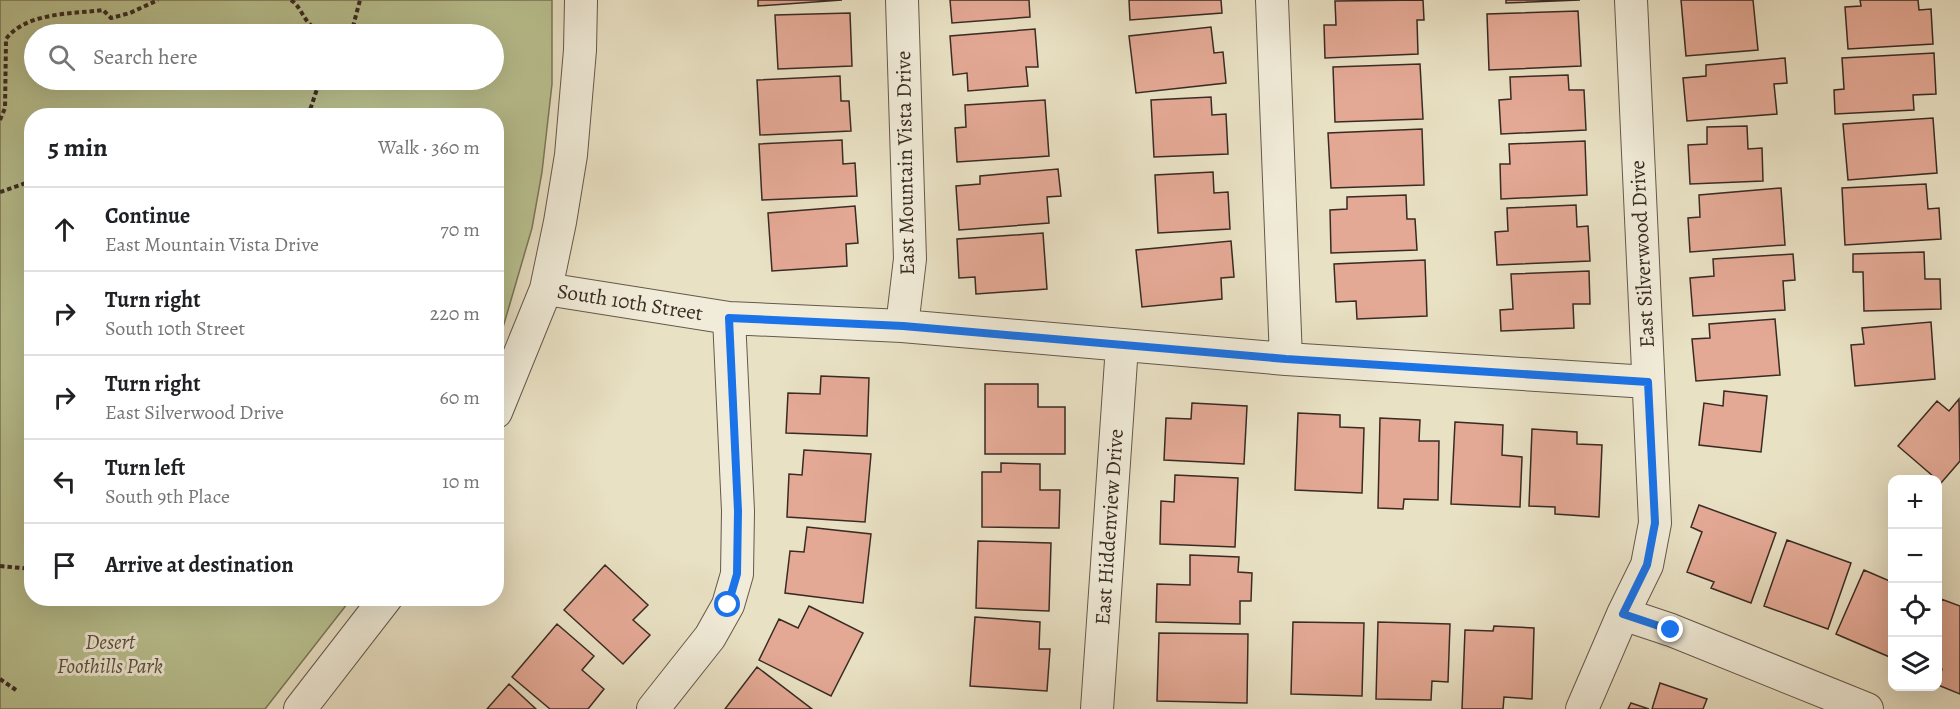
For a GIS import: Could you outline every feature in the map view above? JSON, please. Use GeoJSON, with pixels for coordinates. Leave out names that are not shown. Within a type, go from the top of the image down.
{"type":"FeatureCollection","features":[{"type":"Feature","properties":{"kind":"street"},"geometry":{"type":"LineString","coordinates":[[504,392],[546,289],[560,222],[571,155],[580,50],[581,0]]}},
{"type":"Feature","properties":{"kind":"street","name":"East Mountain Vista Drive"},"geometry":{"type":"LineString","coordinates":[[902,0],[910,259],[903,326]]}},
{"type":"Feature","properties":{"kind":"street"},"geometry":{"type":"LineString","coordinates":[[1272,0],[1286,359]]}},
{"type":"Feature","properties":{"kind":"street","name":"East Silverwood Drive"},"geometry":{"type":"LineString","coordinates":[[1582,709],[1647,565],[1655,523],[1631,0]]}},
{"type":"Feature","properties":{"kind":"street","name":"South 10th Street"},"geometry":{"type":"LineString","coordinates":[[546,289],[729,318],[903,326],[1286,359],[1648,382]]}},
{"type":"Feature","properties":{"kind":"street"},"geometry":{"type":"LineString","coordinates":[[653,709],[710,637],[728,605],[737,574],[738,511],[729,318]]}},
{"type":"Feature","properties":{"kind":"street","name":"East Hiddenview Drive"},"geometry":{"type":"LineString","coordinates":[[1097,709],[1122,346]]}},
{"type":"Feature","properties":{"kind":"street"},"geometry":{"type":"LineString","coordinates":[[300,709],[380,606]]}},
{"type":"Feature","properties":{"kind":"street"},"geometry":{"type":"LineString","coordinates":[[1623,614],[1671,630],[1867,709]]}},
{"type":"Feature","properties":{"kind":"path"},"geometry":{"type":"LineString","coordinates":[[26,24],[34,20],[103,10],[111,18],[129,14],[158,0]]}},
{"type":"Feature","properties":{"kind":"path"},"geometry":{"type":"LineString","coordinates":[[291,0],[298,5],[310,24]]}},
{"type":"Feature","properties":{"kind":"path"},"geometry":{"type":"LineString","coordinates":[[354,24],[360,0]]}},
{"type":"Feature","properties":{"kind":"path"},"geometry":{"type":"LineString","coordinates":[[0,120],[5,108],[6,39],[11,32],[24,25]]}},
{"type":"Feature","properties":{"kind":"path"},"geometry":{"type":"LineString","coordinates":[[311,108],[317,90]]}},
{"type":"Feature","properties":{"kind":"path"},"geometry":{"type":"LineString","coordinates":[[0,192],[24,184]]}},
{"type":"Feature","properties":{"kind":"path"},"geometry":{"type":"LineString","coordinates":[[0,566],[24,568]]}},
{"type":"Feature","properties":{"kind":"path"},"geometry":{"type":"LineString","coordinates":[[0,678],[16,690]]}},
{"type":"Feature","properties":{"kind":"green space","name":"Desert Foothills Park"},"geometry":{"type":"Polygon","coordinates":[[[0,0],[552,0],[552,84],[542,172],[532,228],[504,324],[504,108],[24,108],[24,606],[346,606],[265,709],[0,709],[0,0]]]}},
{"type":"Feature","properties":{"kind":"building"},"geometry":{"type":"Polygon","coordinates":[[[758,0],[842,0],[758,6],[758,0]]]}},
{"type":"Feature","properties":{"kind":"building"},"geometry":{"type":"Polygon","coordinates":[[[950,0],[1029,0],[1030,17],[952,23],[950,0]]]}},
{"type":"Feature","properties":{"kind":"building"},"geometry":{"type":"Polygon","coordinates":[[[1129,0],[1221,0],[1222,13],[1130,20],[1129,0]]]}},
{"type":"Feature","properties":{"kind":"building"},"geometry":{"type":"Polygon","coordinates":[[[1423,0],[1424,20],[1417,20],[1418,54],[1325,58],[1324,25],[1336,25],[1335,1],[1423,0]]]}},
{"type":"Feature","properties":{"kind":"building"},"geometry":{"type":"Polygon","coordinates":[[[1506,0],[1580,0],[1506,3],[1506,0]]]}},
{"type":"Feature","properties":{"kind":"building"},"geometry":{"type":"Polygon","coordinates":[[[1681,0],[1753,0],[1758,50],[1686,56],[1681,0]]]}},
{"type":"Feature","properties":{"kind":"building"},"geometry":{"type":"Polygon","coordinates":[[[1860,0],[1918,0],[1919,10],[1931,9],[1933,44],[1848,49],[1845,7],[1861,6],[1860,0]]]}},
{"type":"Feature","properties":{"kind":"building"},"geometry":{"type":"Polygon","coordinates":[[[1578,11],[1581,66],[1489,70],[1487,14],[1578,11]]]}},
{"type":"Feature","properties":{"kind":"building"},"geometry":{"type":"Polygon","coordinates":[[[850,13],[852,66],[778,69],[775,15],[850,13]]]}},
{"type":"Feature","properties":{"kind":"building"},"geometry":{"type":"Polygon","coordinates":[[[1211,27],[1214,53],[1223,52],[1226,83],[1136,93],[1129,36],[1211,27]]]}},
{"type":"Feature","properties":{"kind":"building"},"geometry":{"type":"Polygon","coordinates":[[[1035,29],[1038,67],[1026,67],[1028,86],[968,91],[967,73],[953,75],[950,36],[1035,29]]]}},
{"type":"Feature","properties":{"kind":"building"},"geometry":{"type":"Polygon","coordinates":[[[1934,53],[1936,94],[1913,95],[1914,110],[1835,114],[1834,90],[1844,89],[1842,58],[1934,53]]]}},
{"type":"Feature","properties":{"kind":"building"},"geometry":{"type":"Polygon","coordinates":[[[1785,58],[1787,83],[1774,84],[1777,114],[1687,121],[1683,78],[1706,76],[1706,65],[1785,58]]]}},
{"type":"Feature","properties":{"kind":"building"},"geometry":{"type":"Polygon","coordinates":[[[1420,64],[1423,119],[1335,122],[1333,67],[1420,64]]]}},
{"type":"Feature","properties":{"kind":"building"},"geometry":{"type":"Polygon","coordinates":[[[1568,75],[1569,90],[1584,90],[1586,130],[1501,134],[1499,100],[1511,99],[1510,77],[1568,75]]]}},
{"type":"Feature","properties":{"kind":"building"},"geometry":{"type":"Polygon","coordinates":[[[840,76],[841,101],[849,101],[851,131],[760,135],[757,80],[840,76]]]}},
{"type":"Feature","properties":{"kind":"building"},"geometry":{"type":"Polygon","coordinates":[[[1211,97],[1212,115],[1226,114],[1228,154],[1154,157],[1151,100],[1211,97]]]}},
{"type":"Feature","properties":{"kind":"building"},"geometry":{"type":"Polygon","coordinates":[[[1045,100],[1049,156],[957,162],[955,128],[966,127],[965,105],[1045,100]]]}},
{"type":"Feature","properties":{"kind":"building"},"geometry":{"type":"Polygon","coordinates":[[[1933,118],[1937,173],[1848,180],[1843,124],[1933,118]]]}},
{"type":"Feature","properties":{"kind":"building"},"geometry":{"type":"Polygon","coordinates":[[[1747,126],[1748,149],[1762,148],[1763,181],[1690,184],[1688,145],[1707,144],[1707,127],[1747,126]]]}},
{"type":"Feature","properties":{"kind":"building"},"geometry":{"type":"Polygon","coordinates":[[[1422,129],[1424,185],[1331,188],[1328,133],[1422,129]]]}},
{"type":"Feature","properties":{"kind":"building"},"geometry":{"type":"Polygon","coordinates":[[[842,140],[843,164],[855,163],[857,196],[762,200],[759,144],[842,140]]]}},
{"type":"Feature","properties":{"kind":"building"},"geometry":{"type":"Polygon","coordinates":[[[1585,141],[1587,195],[1501,199],[1500,164],[1510,164],[1509,144],[1585,141]]]}},
{"type":"Feature","properties":{"kind":"building"},"geometry":{"type":"Polygon","coordinates":[[[1058,169],[1061,196],[1047,197],[1049,223],[959,230],[956,186],[980,184],[980,176],[1058,169]]]}},
{"type":"Feature","properties":{"kind":"building"},"geometry":{"type":"Polygon","coordinates":[[[1213,172],[1214,193],[1228,192],[1230,229],[1158,233],[1155,175],[1213,172]]]}},
{"type":"Feature","properties":{"kind":"building"},"geometry":{"type":"Polygon","coordinates":[[[1926,184],[1928,209],[1939,208],[1941,239],[1845,245],[1842,188],[1926,184]]]}},
{"type":"Feature","properties":{"kind":"building"},"geometry":{"type":"Polygon","coordinates":[[[1781,188],[1785,245],[1690,252],[1688,218],[1700,217],[1699,195],[1781,188]]]}},
{"type":"Feature","properties":{"kind":"building"},"geometry":{"type":"Polygon","coordinates":[[[1406,195],[1407,219],[1415,219],[1417,250],[1331,253],[1330,210],[1347,209],[1347,197],[1406,195]]]}},
{"type":"Feature","properties":{"kind":"building"},"geometry":{"type":"Polygon","coordinates":[[[1576,205],[1577,227],[1588,226],[1590,261],[1497,265],[1495,232],[1508,231],[1507,208],[1576,205]]]}},
{"type":"Feature","properties":{"kind":"building"},"geometry":{"type":"Polygon","coordinates":[[[855,206],[858,243],[846,244],[847,266],[772,271],[768,213],[855,206]]]}},
{"type":"Feature","properties":{"kind":"building"},"geometry":{"type":"Polygon","coordinates":[[[1043,233],[1047,289],[976,294],[975,277],[959,278],[957,239],[1043,233]]]}},
{"type":"Feature","properties":{"kind":"building"},"geometry":{"type":"Polygon","coordinates":[[[1231,241],[1234,277],[1221,278],[1222,299],[1142,307],[1136,250],[1231,241]]]}},
{"type":"Feature","properties":{"kind":"building"},"geometry":{"type":"Polygon","coordinates":[[[1924,252],[1925,279],[1940,279],[1941,309],[1864,311],[1863,272],[1853,272],[1853,254],[1924,252]]]}},
{"type":"Feature","properties":{"kind":"building"},"geometry":{"type":"Polygon","coordinates":[[[1793,254],[1795,280],[1783,281],[1785,310],[1693,316],[1690,278],[1714,276],[1713,259],[1793,254]]]}},
{"type":"Feature","properties":{"kind":"building"},"geometry":{"type":"Polygon","coordinates":[[[1425,260],[1427,316],[1357,319],[1356,301],[1336,302],[1334,264],[1425,260]]]}},
{"type":"Feature","properties":{"kind":"building"},"geometry":{"type":"Polygon","coordinates":[[[1589,271],[1590,304],[1573,304],[1574,328],[1501,331],[1500,310],[1513,309],[1511,274],[1589,271]]]}},
{"type":"Feature","properties":{"kind":"building"},"geometry":{"type":"Polygon","coordinates":[[[1775,319],[1780,375],[1696,381],[1692,339],[1710,338],[1709,324],[1775,319]]]}},
{"type":"Feature","properties":{"kind":"building"},"geometry":{"type":"Polygon","coordinates":[[[1931,322],[1935,379],[1855,386],[1851,345],[1864,344],[1862,328],[1931,322]]]}},
{"type":"Feature","properties":{"kind":"building"},"geometry":{"type":"Polygon","coordinates":[[[821,376],[869,378],[867,436],[786,433],[788,393],[820,394],[821,376]]]}},
{"type":"Feature","properties":{"kind":"building"},"geometry":{"type":"Polygon","coordinates":[[[985,384],[1038,384],[1038,407],[1065,407],[1065,454],[985,454],[985,384]]]}},
{"type":"Feature","properties":{"kind":"building"},"geometry":{"type":"Polygon","coordinates":[[[1724,391],[1767,396],[1761,452],[1699,445],[1704,403],[1723,406],[1724,391]]]}},
{"type":"Feature","properties":{"kind":"building"},"geometry":{"type":"Polygon","coordinates":[[[1959,399],[1960,461],[1942,482],[1942,475],[1932,475],[1898,446],[1937,401],[1949,411],[1959,399]]]}},
{"type":"Feature","properties":{"kind":"building"},"geometry":{"type":"Polygon","coordinates":[[[1192,403],[1247,406],[1244,464],[1164,460],[1166,418],[1191,419],[1192,403]]]}},
{"type":"Feature","properties":{"kind":"building"},"geometry":{"type":"Polygon","coordinates":[[[1298,413],[1340,415],[1340,427],[1364,428],[1362,493],[1295,490],[1298,413]]]}},
{"type":"Feature","properties":{"kind":"building"},"geometry":{"type":"Polygon","coordinates":[[[1380,418],[1420,420],[1419,441],[1439,441],[1438,500],[1404,499],[1403,509],[1378,508],[1380,418]]]}},
{"type":"Feature","properties":{"kind":"building"},"geometry":{"type":"Polygon","coordinates":[[[1455,422],[1503,425],[1502,455],[1522,457],[1520,507],[1451,504],[1455,422]]]}},
{"type":"Feature","properties":{"kind":"building"},"geometry":{"type":"Polygon","coordinates":[[[1532,429],[1577,432],[1577,444],[1602,445],[1599,517],[1555,514],[1555,507],[1529,506],[1532,429]]]}},
{"type":"Feature","properties":{"kind":"building"},"geometry":{"type":"Polygon","coordinates":[[[804,450],[871,454],[865,522],[787,517],[789,474],[802,475],[804,450]]]}},
{"type":"Feature","properties":{"kind":"building"},"geometry":{"type":"Polygon","coordinates":[[[1001,463],[1040,464],[1040,490],[1060,490],[1059,528],[982,527],[982,472],[1001,472],[1001,463]]]}},
{"type":"Feature","properties":{"kind":"building"},"geometry":{"type":"Polygon","coordinates":[[[1175,475],[1238,478],[1235,547],[1160,544],[1161,501],[1174,502],[1175,475]]]}},
{"type":"Feature","properties":{"kind":"building"},"geometry":{"type":"Polygon","coordinates":[[[1699,505],[1776,533],[1751,603],[1711,588],[1714,582],[1687,572],[1702,532],[1691,527],[1699,505]]]}},
{"type":"Feature","properties":{"kind":"building"},"geometry":{"type":"Polygon","coordinates":[[[807,527],[871,534],[863,603],[785,593],[790,551],[804,552],[807,527]]]}},
{"type":"Feature","properties":{"kind":"building"},"geometry":{"type":"Polygon","coordinates":[[[1787,540],[1851,563],[1828,629],[1764,606],[1787,540]]]}},
{"type":"Feature","properties":{"kind":"building"},"geometry":{"type":"Polygon","coordinates":[[[978,541],[1051,543],[1049,611],[976,608],[978,541]]]}},
{"type":"Feature","properties":{"kind":"building"},"geometry":{"type":"Polygon","coordinates":[[[1190,555],[1239,557],[1238,572],[1252,573],[1251,601],[1240,601],[1240,624],[1156,622],[1157,584],[1190,585],[1190,555]]]}},
{"type":"Feature","properties":{"kind":"building"},"geometry":{"type":"Polygon","coordinates":[[[605,565],[648,605],[633,620],[650,635],[623,664],[564,610],[605,565]]]}},
{"type":"Feature","properties":{"kind":"building"},"geometry":{"type":"Polygon","coordinates":[[[1864,570],[1888,580],[1888,656],[1836,634],[1864,570]]]}},
{"type":"Feature","properties":{"kind":"building"},"geometry":{"type":"Polygon","coordinates":[[[1942,599],[1960,606],[1960,694],[1942,687],[1942,599]]]}},
{"type":"Feature","properties":{"kind":"building"},"geometry":{"type":"Polygon","coordinates":[[[809,606],[863,633],[831,696],[759,660],[779,619],[798,628],[809,606]]]}},
{"type":"Feature","properties":{"kind":"building"},"geometry":{"type":"Polygon","coordinates":[[[975,617],[1040,622],[1039,649],[1050,649],[1047,691],[970,686],[975,617]]]}},
{"type":"Feature","properties":{"kind":"building"},"geometry":{"type":"Polygon","coordinates":[[[1293,622],[1364,623],[1362,696],[1291,694],[1293,622]]]}},
{"type":"Feature","properties":{"kind":"building"},"geometry":{"type":"Polygon","coordinates":[[[1378,622],[1450,624],[1448,682],[1432,681],[1431,700],[1376,699],[1378,622]]]}},
{"type":"Feature","properties":{"kind":"building"},"geometry":{"type":"Polygon","coordinates":[[[557,624],[594,656],[582,670],[604,689],[588,709],[550,709],[512,677],[557,624]]]}},
{"type":"Feature","properties":{"kind":"building"},"geometry":{"type":"Polygon","coordinates":[[[1494,626],[1534,628],[1532,699],[1504,697],[1503,709],[1462,709],[1465,630],[1493,631],[1494,626]]]}},
{"type":"Feature","properties":{"kind":"building"},"geometry":{"type":"Polygon","coordinates":[[[1159,633],[1248,634],[1247,703],[1157,701],[1159,633]]]}},
{"type":"Feature","properties":{"kind":"building"},"geometry":{"type":"Polygon","coordinates":[[[757,667],[812,709],[725,709],[757,667]]]}},
{"type":"Feature","properties":{"kind":"building"},"geometry":{"type":"Polygon","coordinates":[[[1660,683],[1707,699],[1703,709],[1652,709],[1660,683]]]}},
{"type":"Feature","properties":{"kind":"building"},"geometry":{"type":"Polygon","coordinates":[[[509,684],[536,709],[487,709],[509,684]]]}},
{"type":"Feature","properties":{"kind":"building"},"geometry":{"type":"Polygon","coordinates":[[[1631,703],[1649,709],[1628,709],[1631,703]]]}},
{"type":"Feature","properties":{"kind":"route"},"geometry":{"type":"LineString","coordinates":[[728,605],[737,574],[738,511],[729,318],[903,326],[1286,359],[1648,382],[1655,523],[1647,565],[1623,614],[1671,630]]}}]}
